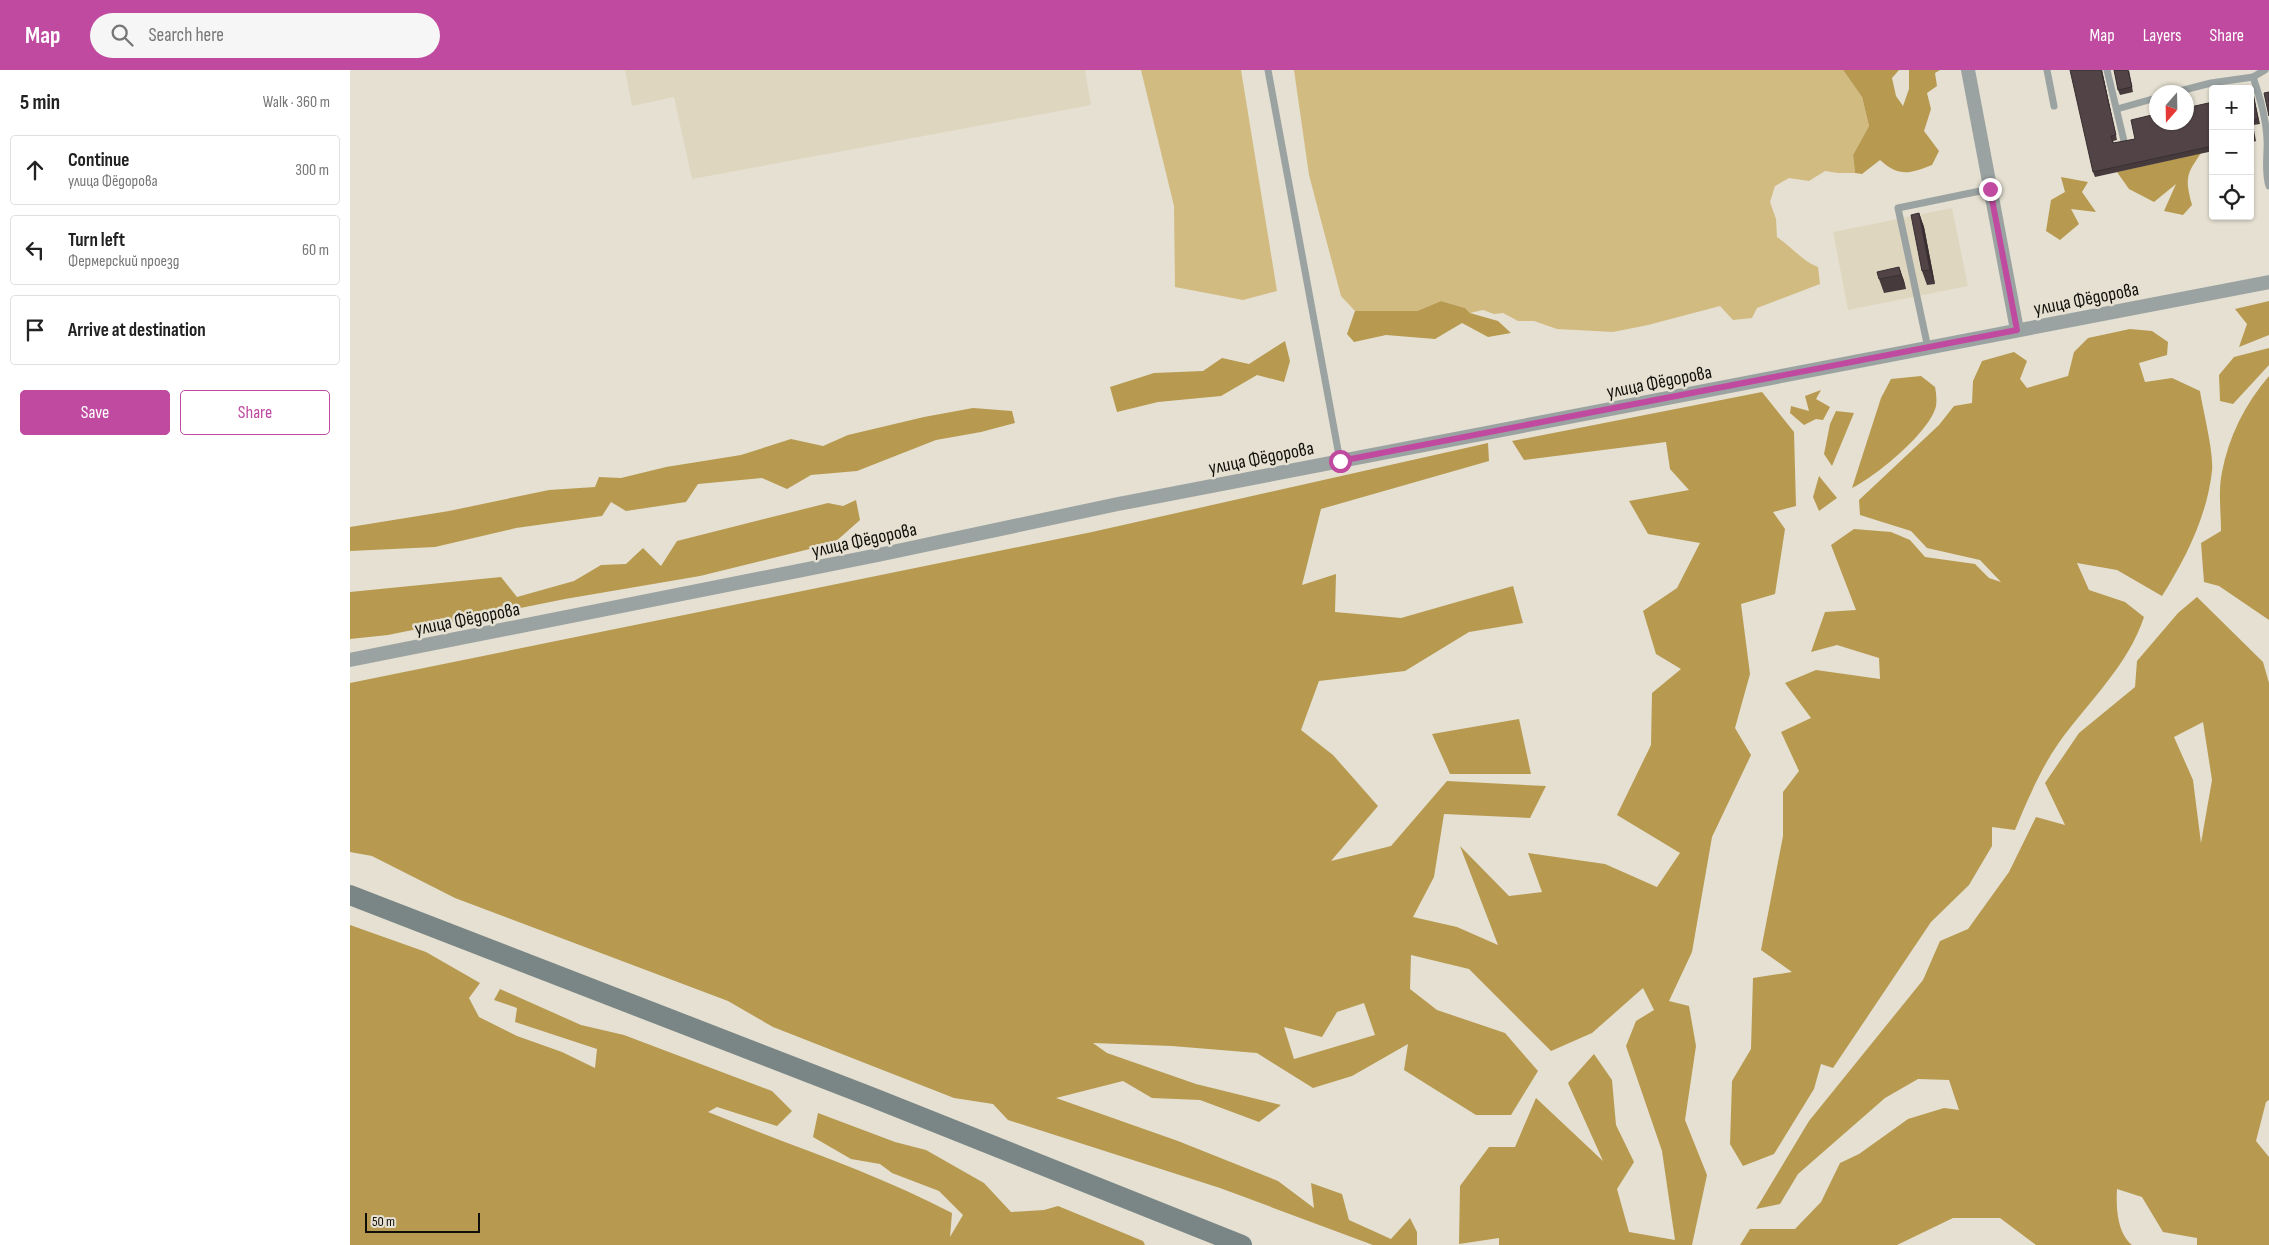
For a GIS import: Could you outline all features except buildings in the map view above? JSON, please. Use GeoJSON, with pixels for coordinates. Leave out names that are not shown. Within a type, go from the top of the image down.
{"type":"FeatureCollection","features":[{"type":"Feature","properties":{"kind":"main road"},"geometry":{"type":"LineString","coordinates":[[350,895],[874,1098],[1242,1245]]}},
{"type":"Feature","properties":{"kind":"street"},"geometry":{"type":"LineString","coordinates":[[1968,70],[2017,330]]}},
{"type":"Feature","properties":{"kind":"street","name":"улица Фёдорова"},"geometry":{"type":"LineString","coordinates":[[350,660],[878,555],[1118,504],[2269,282]]}},
{"type":"Feature","properties":{"kind":"lane"},"geometry":{"type":"LineString","coordinates":[[1268,70],[1340,461]]}},
{"type":"Feature","properties":{"kind":"lane"},"geometry":{"type":"LineString","coordinates":[[2047,70],[2054,106]]}},
{"type":"Feature","properties":{"kind":"lane"},"geometry":{"type":"LineString","coordinates":[[2107,70],[2124,141]]}},
{"type":"Feature","properties":{"kind":"lane"},"geometry":{"type":"LineString","coordinates":[[2194,87],[2253,77],[2265,70]]}},
{"type":"Feature","properties":{"kind":"lane"},"geometry":{"type":"LineString","coordinates":[[2253,77],[2263,107],[2267,139],[2266,178],[2269,186]]}},
{"type":"Feature","properties":{"kind":"lane"},"geometry":{"type":"LineString","coordinates":[[2117,108],[2149,100]]}},
{"type":"Feature","properties":{"kind":"lane"},"geometry":{"type":"LineString","coordinates":[[1928,348],[1898,208],[1990,189]]}},
{"type":"Feature","properties":{"kind":"shaded area"},"geometry":{"type":"Polygon","coordinates":[[[625,70],[1085,70],[1091,105],[692,179],[674,97],[632,106],[625,70]]]}},
{"type":"Feature","properties":{"kind":"shaded area"},"geometry":{"type":"Polygon","coordinates":[[[1141,70],[1241,70],[1277,291],[1243,300],[1175,287],[1174,206],[1141,70]]]}},
{"type":"Feature","properties":{"kind":"shaded area"},"geometry":{"type":"Polygon","coordinates":[[[1294,70],[1843,70],[1862,97],[1869,126],[1853,155],[1855,173],[1825,171],[1809,181],[1789,178],[1775,186],[1770,202],[1776,219],[1777,237],[1807,261],[1818,267],[1820,284],[1757,308],[1752,318],[1733,320],[1720,306],[1613,332],[1557,329],[1534,321],[1518,321],[1503,313],[1494,314],[1483,310],[1470,313],[1465,308],[1441,301],[1417,311],[1355,311],[1341,296],[1309,175],[1294,70]]]}},
{"type":"Feature","properties":{"kind":"shaded area"},"geometry":{"type":"Polygon","coordinates":[[[1843,70],[1899,70],[1892,78],[1896,96],[1903,106],[1909,89],[1909,70],[1940,70],[1935,73],[1937,86],[1927,93],[1931,109],[1924,131],[1939,151],[1932,165],[1905,172],[1893,169],[1880,160],[1862,174],[1855,173],[1853,155],[1869,126],[1862,97],[1843,70]]]}},
{"type":"Feature","properties":{"kind":"shaded area"},"geometry":{"type":"Polygon","coordinates":[[[2201,153],[2188,177],[2188,189],[2192,205],[2183,215],[2164,211],[2176,184],[2154,202],[2129,189],[2117,172],[2201,153]]]}},
{"type":"Feature","properties":{"kind":"shaded area"},"geometry":{"type":"Polygon","coordinates":[[[2061,177],[2088,182],[2082,192],[2096,212],[2071,209],[2079,224],[2060,240],[2046,231],[2051,200],[2065,192],[2061,177]]]}},
{"type":"Feature","properties":{"kind":"shaded area"},"geometry":{"type":"Polygon","coordinates":[[[1952,208],[1968,286],[1848,310],[1833,232],[1952,208]]]}},
{"type":"Feature","properties":{"kind":"shaded area"},"geometry":{"type":"Polygon","coordinates":[[[1441,301],[1465,308],[1470,313],[1498,321],[1511,333],[1488,337],[1462,323],[1435,339],[1386,335],[1354,342],[1347,334],[1355,311],[1417,311],[1441,301]]]}},
{"type":"Feature","properties":{"kind":"shaded area"},"geometry":{"type":"Polygon","coordinates":[[[2269,301],[2269,335],[2239,347],[2247,324],[2235,309],[2269,301]]]}},
{"type":"Feature","properties":{"kind":"shaded area"},"geometry":{"type":"Polygon","coordinates":[[[2130,329],[2152,331],[2168,342],[2167,355],[2139,363],[2145,382],[2172,378],[2200,391],[2210,443],[2212,471],[2205,504],[2187,552],[2162,596],[2117,570],[2077,563],[2089,590],[2125,602],[2144,617],[2128,652],[2106,684],[2051,754],[2034,786],[2015,830],[1992,827],[1992,846],[1969,885],[1931,922],[1833,1068],[1821,1064],[1814,1089],[1774,1154],[1743,1166],[1730,1144],[1732,1081],[1751,1049],[1753,978],[1792,972],[1761,950],[1783,836],[1783,792],[1799,771],[1781,732],[1811,718],[1785,683],[1816,670],[1880,679],[1879,658],[1837,645],[1811,652],[1825,612],[1856,610],[1831,545],[1854,529],[1891,532],[1910,540],[1925,557],[1975,564],[1989,578],[2001,582],[1980,560],[1927,548],[1911,531],[1860,515],[1859,500],[1939,425],[1954,406],[1972,403],[1973,381],[1982,361],[2014,352],[2027,361],[2020,379],[2027,388],[2068,376],[2074,352],[2088,338],[2130,329]]]}},
{"type":"Feature","properties":{"kind":"shaded area"},"geometry":{"type":"Polygon","coordinates":[[[1285,341],[1290,361],[1284,382],[1257,375],[1221,396],[1158,402],[1117,412],[1110,387],[1154,373],[1203,371],[1222,358],[1249,364],[1285,341]]]}},
{"type":"Feature","properties":{"kind":"shaded area"},"geometry":{"type":"Polygon","coordinates":[[[2269,348],[2269,365],[2233,404],[2220,401],[2219,375],[2234,357],[2269,348]]]}},
{"type":"Feature","properties":{"kind":"shaded area"},"geometry":{"type":"Polygon","coordinates":[[[1921,376],[1935,387],[1936,406],[1932,416],[1913,440],[1888,464],[1852,488],[1881,398],[1891,379],[1921,376]]]}},
{"type":"Feature","properties":{"kind":"shaded area"},"geometry":{"type":"Polygon","coordinates":[[[2269,376],[2269,620],[2219,586],[2204,582],[2201,543],[2221,531],[2221,479],[2229,446],[2245,409],[2269,376]]]}},
{"type":"Feature","properties":{"kind":"shaded area"},"geometry":{"type":"Polygon","coordinates":[[[1821,390],[1816,399],[1830,407],[1823,420],[1816,419],[1804,425],[1790,413],[1791,406],[1809,411],[1805,396],[1821,390]]]}},
{"type":"Feature","properties":{"kind":"shaded area"},"geometry":{"type":"Polygon","coordinates":[[[1762,392],[1794,432],[1796,506],[1773,512],[1785,529],[1775,594],[1741,604],[1750,674],[1735,728],[1751,755],[1712,837],[1692,952],[1669,1001],[1689,1006],[1696,1046],[1685,1120],[1707,1175],[1692,1245],[1499,1245],[1499,1238],[1459,1244],[1460,1186],[1489,1147],[1515,1147],[1536,1098],[1603,1161],[1568,1083],[1594,1054],[1612,1080],[1616,1125],[1634,1162],[1617,1189],[1629,1232],[1675,1240],[1662,1151],[1626,1046],[1636,1021],[1654,1010],[1643,988],[1592,1033],[1551,1051],[1469,969],[1411,955],[1410,989],[1437,1010],[1505,1033],[1538,1071],[1511,1115],[1476,1115],[1404,1070],[1408,1044],[1352,1076],[1313,1088],[1257,1053],[1172,1046],[1093,1043],[1107,1053],[1196,1084],[1281,1105],[1259,1122],[1200,1100],[1152,1098],[1123,1081],[1056,1098],[1178,1141],[1278,1181],[1314,1208],[1311,1183],[1342,1194],[1349,1220],[1391,1239],[1410,1218],[1417,1232],[1417,1245],[1373,1245],[1220,1188],[1008,1120],[993,1104],[954,1098],[773,1027],[728,1001],[455,898],[372,856],[350,852],[350,683],[1092,532],[1488,443],[1489,461],[1321,509],[1302,585],[1336,574],[1335,612],[1401,618],[1513,586],[1523,623],[1469,632],[1405,671],[1319,681],[1301,730],[1333,755],[1378,806],[1331,861],[1391,846],[1447,781],[1546,786],[1530,818],[1444,814],[1434,877],[1413,917],[1457,927],[1498,945],[1460,846],[1509,896],[1542,892],[1528,853],[1605,864],[1657,887],[1680,853],[1617,815],[1651,745],[1652,693],[1681,669],[1656,654],[1643,611],[1677,588],[1700,543],[1648,534],[1629,501],[1689,490],[1670,469],[1666,442],[1524,460],[1512,441],[1762,392]],[[1364,1003],[1337,1012],[1322,1037],[1284,1027],[1294,1059],[1375,1035],[1364,1003]]]}},
{"type":"Feature","properties":{"kind":"shaded area"},"geometry":{"type":"Polygon","coordinates":[[[973,408],[1012,411],[1015,423],[981,432],[936,440],[857,471],[811,475],[787,489],[762,478],[698,484],[686,502],[626,511],[611,502],[602,516],[516,528],[435,547],[350,551],[350,527],[449,511],[549,490],[595,487],[599,477],[621,478],[666,467],[741,455],[791,439],[823,446],[848,435],[924,417],[973,408]]]}},
{"type":"Feature","properties":{"kind":"shaded area"},"geometry":{"type":"Polygon","coordinates":[[[1836,411],[1854,413],[1832,466],[1824,454],[1830,424],[1836,411]]]}},
{"type":"Feature","properties":{"kind":"shaded area"},"geometry":{"type":"Polygon","coordinates":[[[1819,476],[1837,498],[1819,511],[1813,497],[1819,476]]]}},
{"type":"Feature","properties":{"kind":"shaded area"},"geometry":{"type":"Polygon","coordinates":[[[856,500],[860,520],[834,543],[700,576],[565,599],[388,635],[350,639],[350,592],[501,577],[517,597],[574,581],[601,565],[626,564],[643,548],[661,566],[677,541],[828,503],[843,506],[856,500]]]}},
{"type":"Feature","properties":{"kind":"shaded area"},"geometry":{"type":"Polygon","coordinates":[[[2197,597],[2263,662],[2269,683],[2269,1100],[2266,1102],[2256,1141],[2269,1157],[2269,1245],[2197,1245],[2197,1238],[2163,1232],[2142,1197],[2117,1189],[2117,1211],[2120,1227],[2132,1245],[2036,1245],[2000,1218],[1953,1218],[1897,1245],[1740,1245],[1750,1229],[1795,1229],[1821,1202],[1840,1163],[1859,1154],[1908,1119],[1944,1108],[1959,1110],[1949,1080],[1918,1079],[1885,1098],[1798,1174],[1780,1204],[1756,1209],[1809,1121],[1923,980],[1940,941],[1968,929],[2009,872],[2036,817],[2065,825],[2045,783],[2079,733],[2135,687],[2137,661],[2178,613],[2197,597]],[[2203,722],[2174,737],[2193,780],[2201,843],[2212,780],[2203,722]]]}},
{"type":"Feature","properties":{"kind":"shaded area"},"geometry":{"type":"Polygon","coordinates":[[[1519,719],[1531,774],[1450,774],[1432,734],[1519,719]]]}},
{"type":"Feature","properties":{"kind":"shaded area"},"geometry":{"type":"Polygon","coordinates":[[[350,925],[426,952],[480,983],[469,998],[479,1017],[517,1036],[562,1052],[595,1068],[597,1049],[515,1022],[517,1008],[494,1000],[500,989],[581,1025],[624,1035],[772,1091],[792,1111],[777,1126],[717,1107],[708,1112],[862,1172],[952,1213],[950,1237],[963,1215],[939,1191],[892,1173],[880,1164],[851,1159],[813,1137],[818,1113],[895,1142],[926,1150],[984,1183],[1011,1212],[1044,1210],[1058,1206],[1143,1241],[1145,1245],[350,1245],[350,925]]]}},
{"type":"Feature","properties":{"kind":"route"},"geometry":{"type":"LineString","coordinates":[[1340,461],[2017,330],[1990,189]]}}]}
